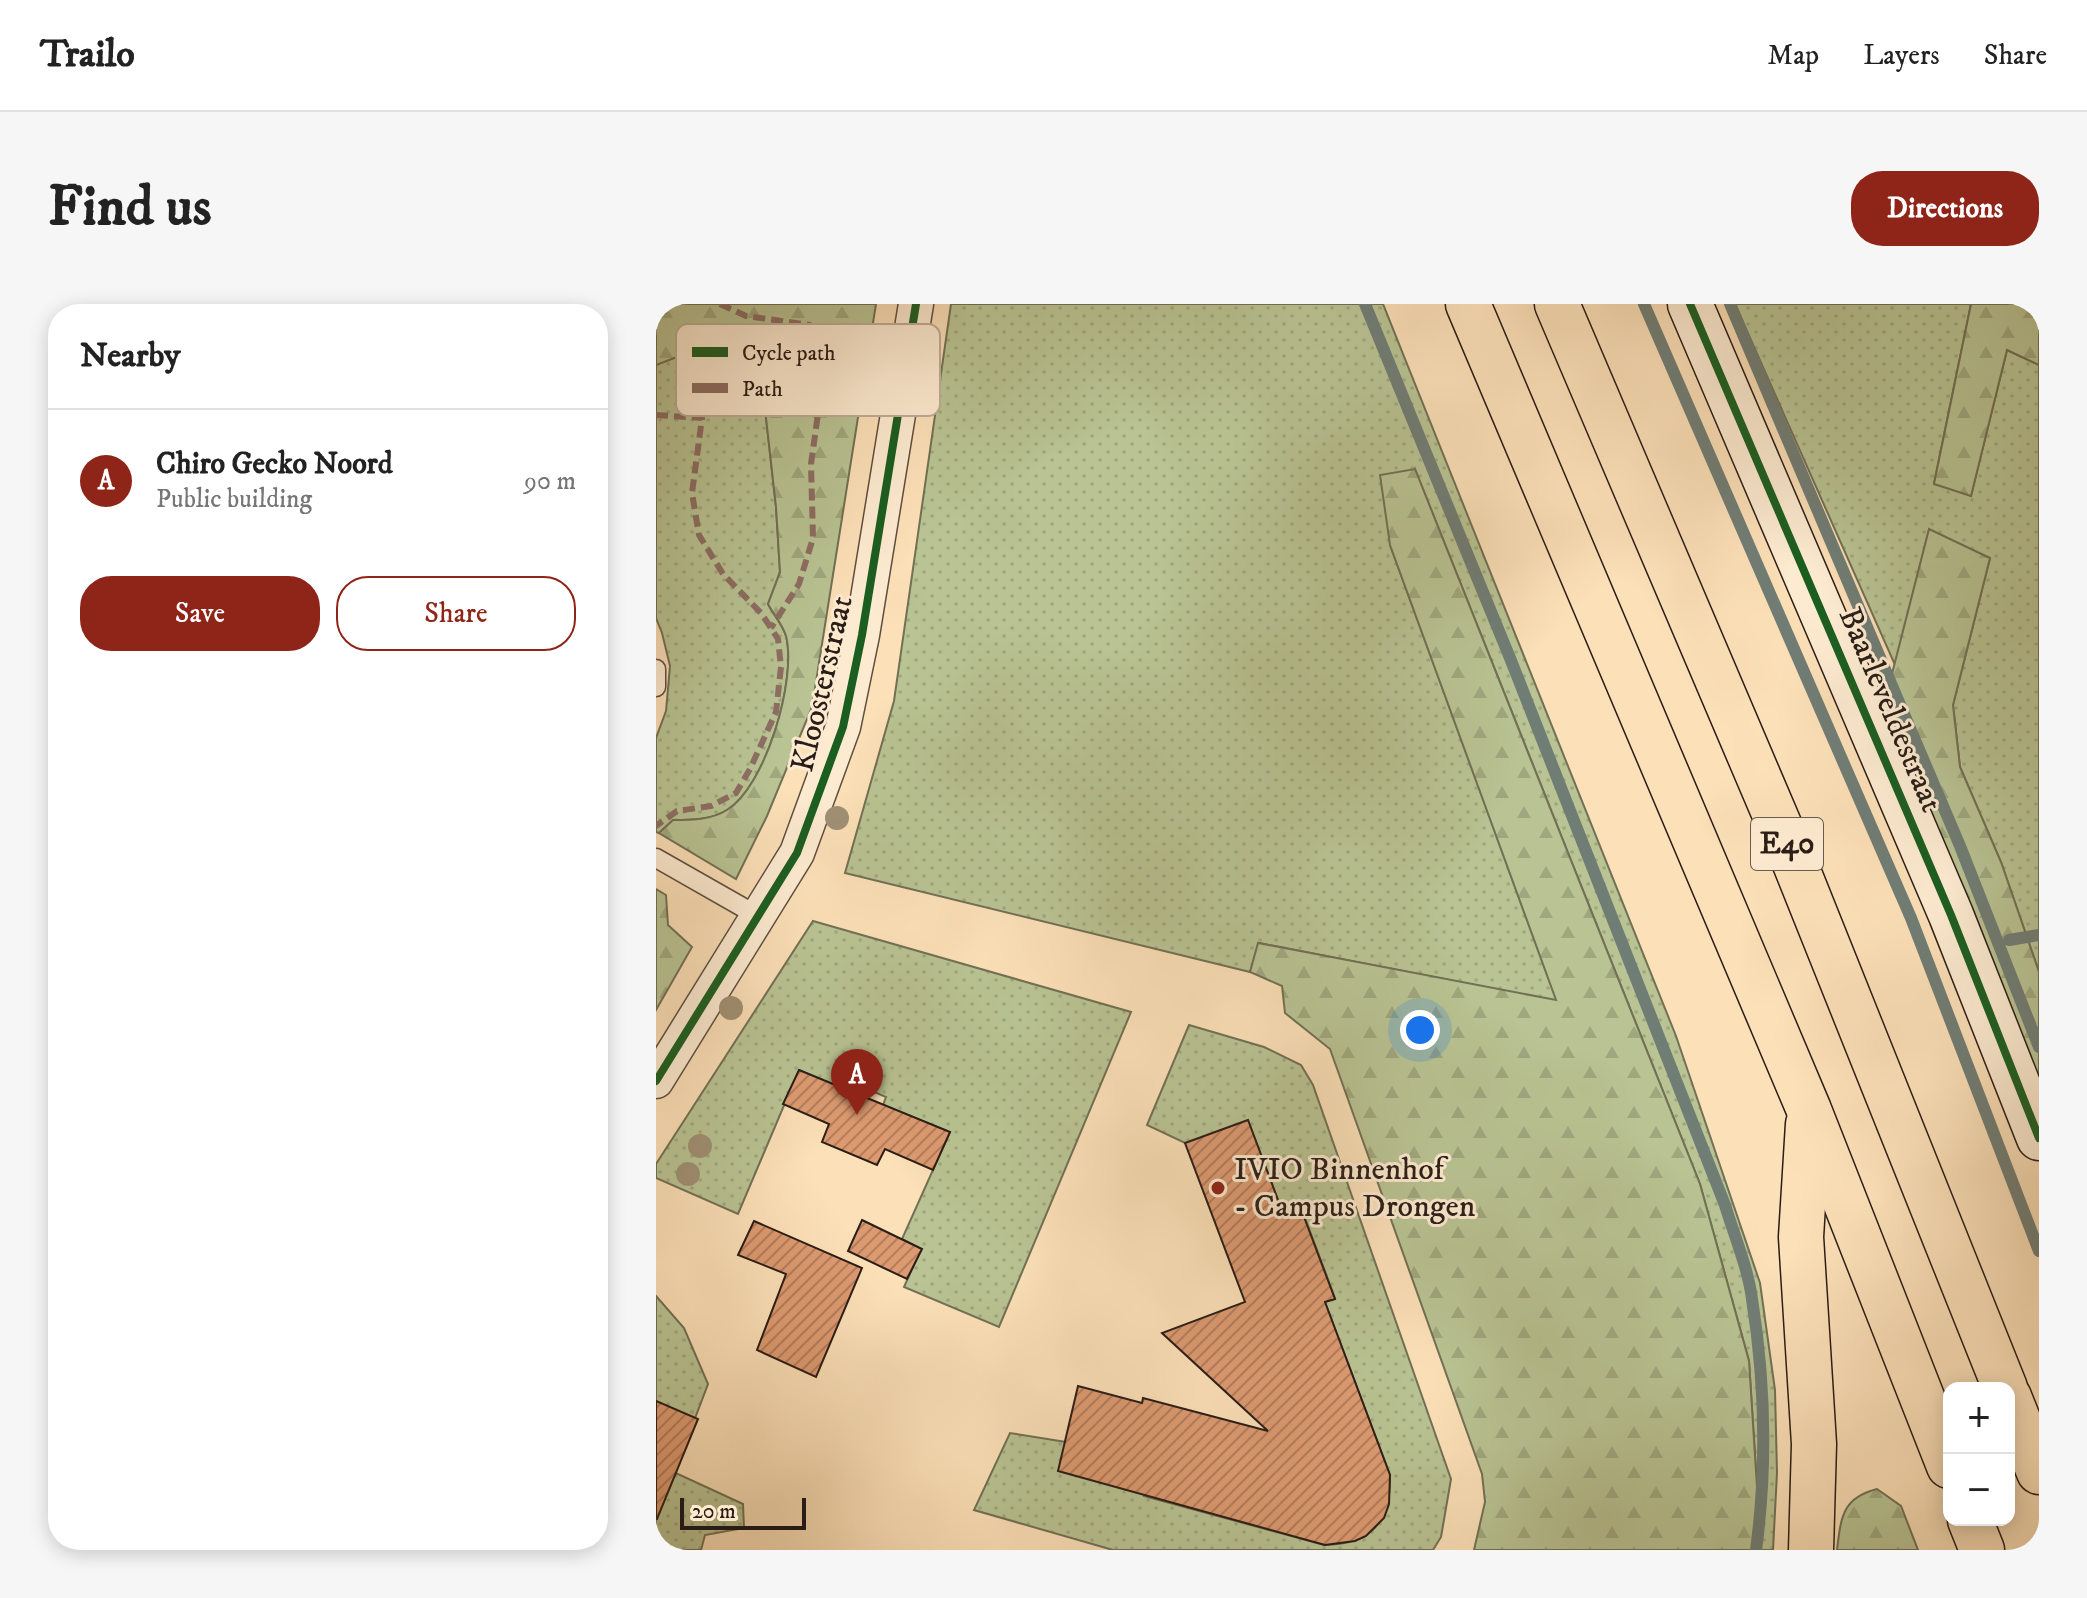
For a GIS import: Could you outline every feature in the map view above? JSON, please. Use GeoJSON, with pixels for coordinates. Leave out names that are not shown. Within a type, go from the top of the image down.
{"type":"FeatureCollection","features":[{"type":"Feature","properties":{"kind":"highway","name":"E40"},"geometry":{"type":"LineString","coordinates":[[1468,304],[1809,1110],[1944,1454]]}},
{"type":"Feature","properties":{"kind":"highway","name":"E40"},"geometry":{"type":"LineString","coordinates":[[1557,304],[1786,841],[2003,1382]]}},
{"type":"Feature","properties":{"kind":"highway"},"geometry":{"type":"LineString","coordinates":[[1809,1110],[1801,1237],[1814,1444],[1811,1550]]}},
{"type":"Feature","properties":{"kind":"highway"},"geometry":{"type":"LineString","coordinates":[[2015,1412],[2039,1472]]}},
{"type":"Feature","properties":{"kind":"highway"},"geometry":{"type":"LineString","coordinates":[[1972,1526],[1982,1550]]}},
{"type":"Feature","properties":{"kind":"street","name":"Kloosterstraat"},"geometry":{"type":"LineString","coordinates":[[913,324],[916,304]]}},
{"type":"Feature","properties":{"kind":"street","name":"Baarleveldestraat"},"geometry":{"type":"LineString","coordinates":[[1690,304],[1951,915],[2039,1138]]}},
{"type":"Feature","properties":{"kind":"street","name":"Kloosterstraat"},"geometry":{"type":"LineString","coordinates":[[656,1081],[797,853],[843,727],[862,635],[898,416]]}},
{"type":"Feature","properties":{"kind":"lane"},"geometry":{"type":"LineString","coordinates":[[656,669],[656,687]]}},
{"type":"Feature","properties":{"kind":"lane"},"geometry":{"type":"LineString","coordinates":[[656,858],[758,916]]}},
{"type":"Feature","properties":{"kind":"green space"},"geometry":{"type":"Polygon","coordinates":[[[656,304],[876,304],[873,324],[676,324],[676,357],[656,365],[656,304]]]}},
{"type":"Feature","properties":{"kind":"green space"},"geometry":{"type":"Polygon","coordinates":[[[951,304],[1383,304],[1676,1036],[1760,1283],[1775,1390],[1777,1473],[1773,1550],[1761,1550],[1749,1361],[1700,1184],[1415,469],[1390,545],[1557,1001],[1259,943],[1250,972],[845,873],[894,701],[935,416],[940,416],[940,381],[951,304]]]}},
{"type":"Feature","properties":{"kind":"green space"},"geometry":{"type":"Polygon","coordinates":[[[1735,304],[1971,304],[1934,483],[1971,496],[2007,350],[2039,365],[2039,972],[2001,862],[1960,767],[1953,705],[1990,558],[1929,530],[1895,665],[1735,304]]]}},
{"type":"Feature","properties":{"kind":"green space"},"geometry":{"type":"Polygon","coordinates":[[[1971,304],[2039,304],[2039,365],[2007,350],[1971,496],[1934,484],[1971,304]]]}},
{"type":"Feature","properties":{"kind":"green space"},"geometry":{"type":"Polygon","coordinates":[[[676,357],[676,416],[766,416],[780,572],[768,604],[783,628],[788,655],[787,678],[775,730],[766,756],[741,797],[721,813],[701,819],[673,820],[659,833],[656,832],[656,738],[666,711],[670,666],[656,618],[656,365],[676,357]]]}},
{"type":"Feature","properties":{"kind":"green space"},"geometry":{"type":"Polygon","coordinates":[[[766,416],[858,416],[812,707],[767,816],[736,879],[659,833],[673,820],[701,819],[727,810],[754,779],[766,756],[782,704],[788,655],[785,632],[768,604],[780,572],[766,416]]]}},
{"type":"Feature","properties":{"kind":"green space"},"geometry":{"type":"Polygon","coordinates":[[[1415,469],[1700,1184],[1749,1361],[1761,1550],[1474,1550],[1485,1502],[1482,1474],[1330,1049],[1285,1013],[1282,986],[1250,972],[1258,943],[1556,1000],[1390,545],[1380,475],[1415,469]]]}},
{"type":"Feature","properties":{"kind":"green space"},"geometry":{"type":"Polygon","coordinates":[[[1929,529],[1990,558],[1953,705],[1960,767],[2001,862],[2039,972],[2039,1100],[1883,709],[1929,529]]]}},
{"type":"Feature","properties":{"kind":"green space"},"geometry":{"type":"Polygon","coordinates":[[[656,889],[666,895],[668,925],[692,947],[656,1010],[656,889]]]}},
{"type":"Feature","properties":{"kind":"green space"},"geometry":{"type":"Polygon","coordinates":[[[813,921],[1131,1012],[999,1327],[904,1287],[921,1249],[902,1239],[950,1132],[883,1105],[886,1097],[863,1087],[860,1097],[799,1070],[738,1214],[656,1178],[656,1164],[813,921]]]}},
{"type":"Feature","properties":{"kind":"green space"},"geometry":{"type":"Polygon","coordinates":[[[1189,1025],[1264,1047],[1301,1065],[1313,1085],[1451,1479],[1441,1537],[1433,1550],[1113,1550],[974,1510],[1010,1433],[1066,1442],[1148,1479],[1144,1496],[1324,1545],[1341,1544],[1366,1535],[1382,1518],[1387,1506],[1390,1475],[1325,1302],[1335,1298],[1302,1210],[1284,1216],[1248,1120],[1185,1143],[1147,1125],[1189,1025]]]}},
{"type":"Feature","properties":{"kind":"green space"},"geometry":{"type":"Polygon","coordinates":[[[656,1296],[684,1328],[708,1384],[694,1421],[656,1404],[656,1296]]]}},
{"type":"Feature","properties":{"kind":"green space"},"geometry":{"type":"Polygon","coordinates":[[[656,1464],[743,1504],[744,1528],[705,1535],[701,1550],[656,1550],[656,1464]]]}},
{"type":"Feature","properties":{"kind":"green space"},"geometry":{"type":"Polygon","coordinates":[[[1877,1489],[1901,1506],[1918,1550],[1837,1550],[1845,1510],[1857,1498],[1877,1489]]]}},
{"type":"Feature","properties":{"kind":"building"},"geometry":{"type":"Polygon","coordinates":[[[799,1070],[950,1132],[933,1170],[885,1149],[877,1165],[822,1142],[829,1124],[783,1104],[799,1070]]]}},
{"type":"Feature","properties":{"kind":"building"},"geometry":{"type":"Polygon","coordinates":[[[1248,1120],[1284,1216],[1301,1209],[1335,1299],[1325,1302],[1390,1475],[1389,1504],[1384,1518],[1366,1536],[1355,1541],[1325,1545],[1058,1471],[1078,1386],[1142,1403],[1143,1398],[1268,1431],[1162,1333],[1245,1302],[1185,1143],[1248,1120]]]}},
{"type":"Feature","properties":{"kind":"building"},"geometry":{"type":"Polygon","coordinates":[[[862,1220],[922,1249],[907,1279],[848,1251],[862,1220]]]}},
{"type":"Feature","properties":{"kind":"building"},"geometry":{"type":"Polygon","coordinates":[[[754,1221],[862,1268],[816,1377],[757,1350],[786,1274],[738,1255],[754,1221]]]}},
{"type":"Feature","properties":{"kind":"building"},"geometry":{"type":"Polygon","coordinates":[[[656,1401],[698,1419],[657,1519],[656,1519],[656,1401]]]}},
{"type":"Feature","properties":{"kind":"waterway"},"geometry":{"type":"LineString","coordinates":[[1365,304],[1510,658],[1725,1205],[1740,1252],[1752,1299],[1762,1393],[1762,1488],[1756,1550]]}},
{"type":"Feature","properties":{"kind":"waterway"},"geometry":{"type":"LineString","coordinates":[[1644,304],[1911,918],[2039,1251]]}},
{"type":"Feature","properties":{"kind":"waterway"},"geometry":{"type":"LineString","coordinates":[[1730,304],[1960,846],[2039,1047]]}},
{"type":"Feature","properties":{"kind":"waterway"},"geometry":{"type":"LineString","coordinates":[[2009,940],[2039,935]]}},
{"type":"Feature","properties":{"kind":"marked path"},"geometry":{"type":"LineString","coordinates":[[720,304],[746,316],[803,324]]}},
{"type":"Feature","properties":{"kind":"marked path"},"geometry":{"type":"LineString","coordinates":[[656,415],[702,418],[692,493],[699,535],[723,574],[761,613],[778,639],[781,667],[776,712],[736,793],[711,806],[677,811],[656,826]]}},
{"type":"Feature","properties":{"kind":"marked path"},"geometry":{"type":"LineString","coordinates":[[771,628],[799,584],[813,538],[811,464],[818,416]]}},
{"type":"Feature","properties":{"kind":"cycle path"},"geometry":{"type":"LineString","coordinates":[[913,324],[916,304]]}},
{"type":"Feature","properties":{"kind":"cycle path"},"geometry":{"type":"LineString","coordinates":[[1690,304],[1951,915],[2039,1138]]}},
{"type":"Feature","properties":{"kind":"cycle path"},"geometry":{"type":"LineString","coordinates":[[656,1081],[797,853],[843,727],[862,635],[898,416]]}},
{"type":"Feature","properties":{"kind":"place","name":"Chiro Gecko Noord"},"geometry":{"type":"Point","coordinates":[857,1115]}},
{"type":"Feature","properties":{"kind":"place","name":"IVIO Binnenhof - Campus Drongen"},"geometry":{"type":"Point","coordinates":[1218,1188]}}]}
